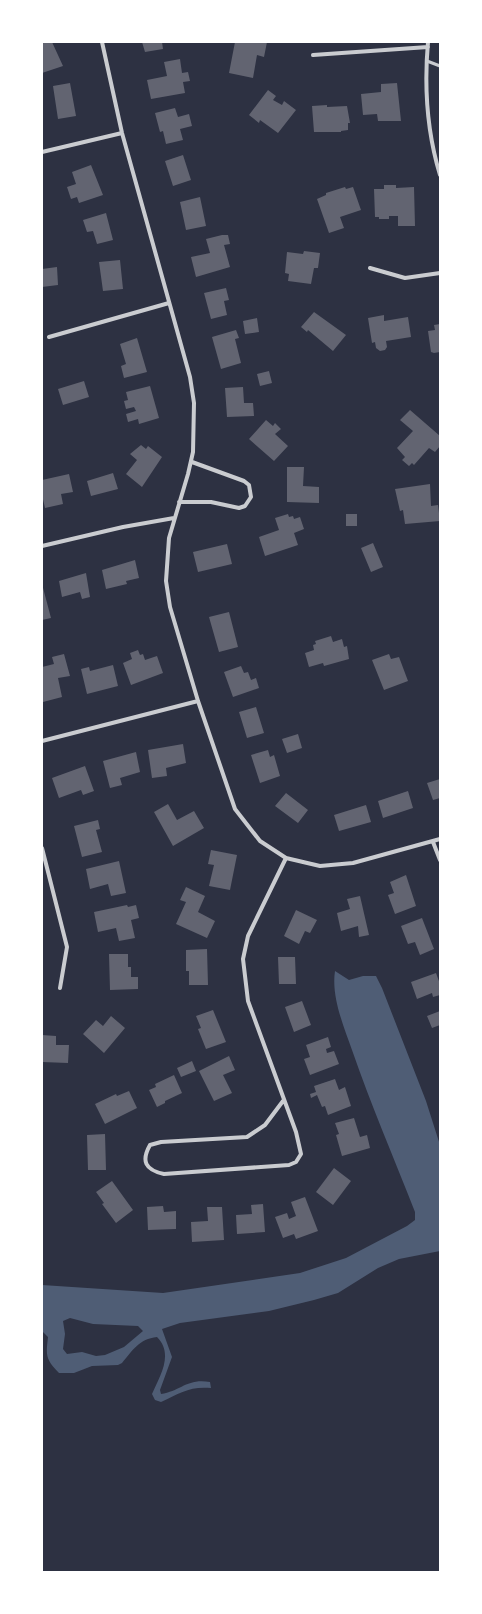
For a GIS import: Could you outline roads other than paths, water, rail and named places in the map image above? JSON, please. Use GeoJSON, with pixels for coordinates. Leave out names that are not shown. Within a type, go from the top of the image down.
{"type":"FeatureCollection","features":[{"type":"Feature","properties":{"kind":"street"},"geometry":{"type":"LineString","coordinates":[[102,42],[122,133],[190,377],[194,404],[195,426],[192,462],[169,538],[166,581],[170,607],[198,701],[235,809],[260,841],[286,858],[320,866],[353,863],[440,839]]}},
{"type":"Feature","properties":{"kind":"street"},"geometry":{"type":"LineString","coordinates":[[428,42],[427,91],[429,125],[434,157],[440,175]]}},
{"type":"Feature","properties":{"kind":"street"},"geometry":{"type":"LineString","coordinates":[[313,55],[428,48]]}},
{"type":"Feature","properties":{"kind":"street"},"geometry":{"type":"LineString","coordinates":[[42,152],[122,133]]}},
{"type":"Feature","properties":{"kind":"street"},"geometry":{"type":"LineString","coordinates":[[370,268],[405,278],[440,273]]}},
{"type":"Feature","properties":{"kind":"street"},"geometry":{"type":"LineString","coordinates":[[49,337],[169,303]]}},
{"type":"Feature","properties":{"kind":"street"},"geometry":{"type":"LineString","coordinates":[[179,502],[211,502],[239,508],[245,506],[251,497],[249,485],[244,481],[192,462]]}},
{"type":"Feature","properties":{"kind":"street"},"geometry":{"type":"LineString","coordinates":[[42,546],[123,526],[174,518]]}},
{"type":"Feature","properties":{"kind":"street"},"geometry":{"type":"LineString","coordinates":[[42,741],[198,701]]}},
{"type":"Feature","properties":{"kind":"street"},"geometry":{"type":"LineString","coordinates":[[433,842],[440,860]]}},
{"type":"Feature","properties":{"kind":"street"},"geometry":{"type":"LineString","coordinates":[[42,848],[67,947],[60,988]]}},
{"type":"Feature","properties":{"kind":"street"},"geometry":{"type":"LineString","coordinates":[[284,1101],[265,1125],[247,1137],[161,1142],[150,1145],[144,1155],[147,1165],[153,1172],[164,1174],[290,1165],[296,1162],[301,1154],[300,1144],[248,1001],[243,959],[248,936],[286,858]]}},
{"type":"Feature","properties":{"kind":"lane"},"geometry":{"type":"LineString","coordinates":[[427,61],[440,66]]}},
{"type":"Feature","properties":{"kind":"water"},"geometry":{"type":"Polygon","coordinates":[[[335,971],[349,980],[363,976],[376,976],[382,988],[426,1101],[440,1145],[440,1251],[399,1259],[378,1268],[338,1293],[314,1300],[269,1311],[180,1323],[162,1329],[172,1357],[160,1390],[161,1394],[190,1383],[202,1381],[210,1382],[211,1388],[191,1389],[161,1402],[155,1400],[152,1394],[162,1373],[165,1358],[165,1351],[157,1337],[145,1340],[133,1350],[122,1363],[118,1365],[92,1366],[74,1373],[59,1373],[49,1360],[47,1353],[48,1337],[42,1331],[42,1285],[163,1293],[300,1273],[346,1258],[407,1226],[415,1220],[415,1212],[367,1091],[342,1022],[334,981],[335,971]],[[70,1318],[63,1321],[65,1334],[63,1349],[67,1354],[82,1352],[96,1356],[105,1355],[124,1347],[143,1331],[138,1326],[93,1324],[70,1318]]]}}]}
